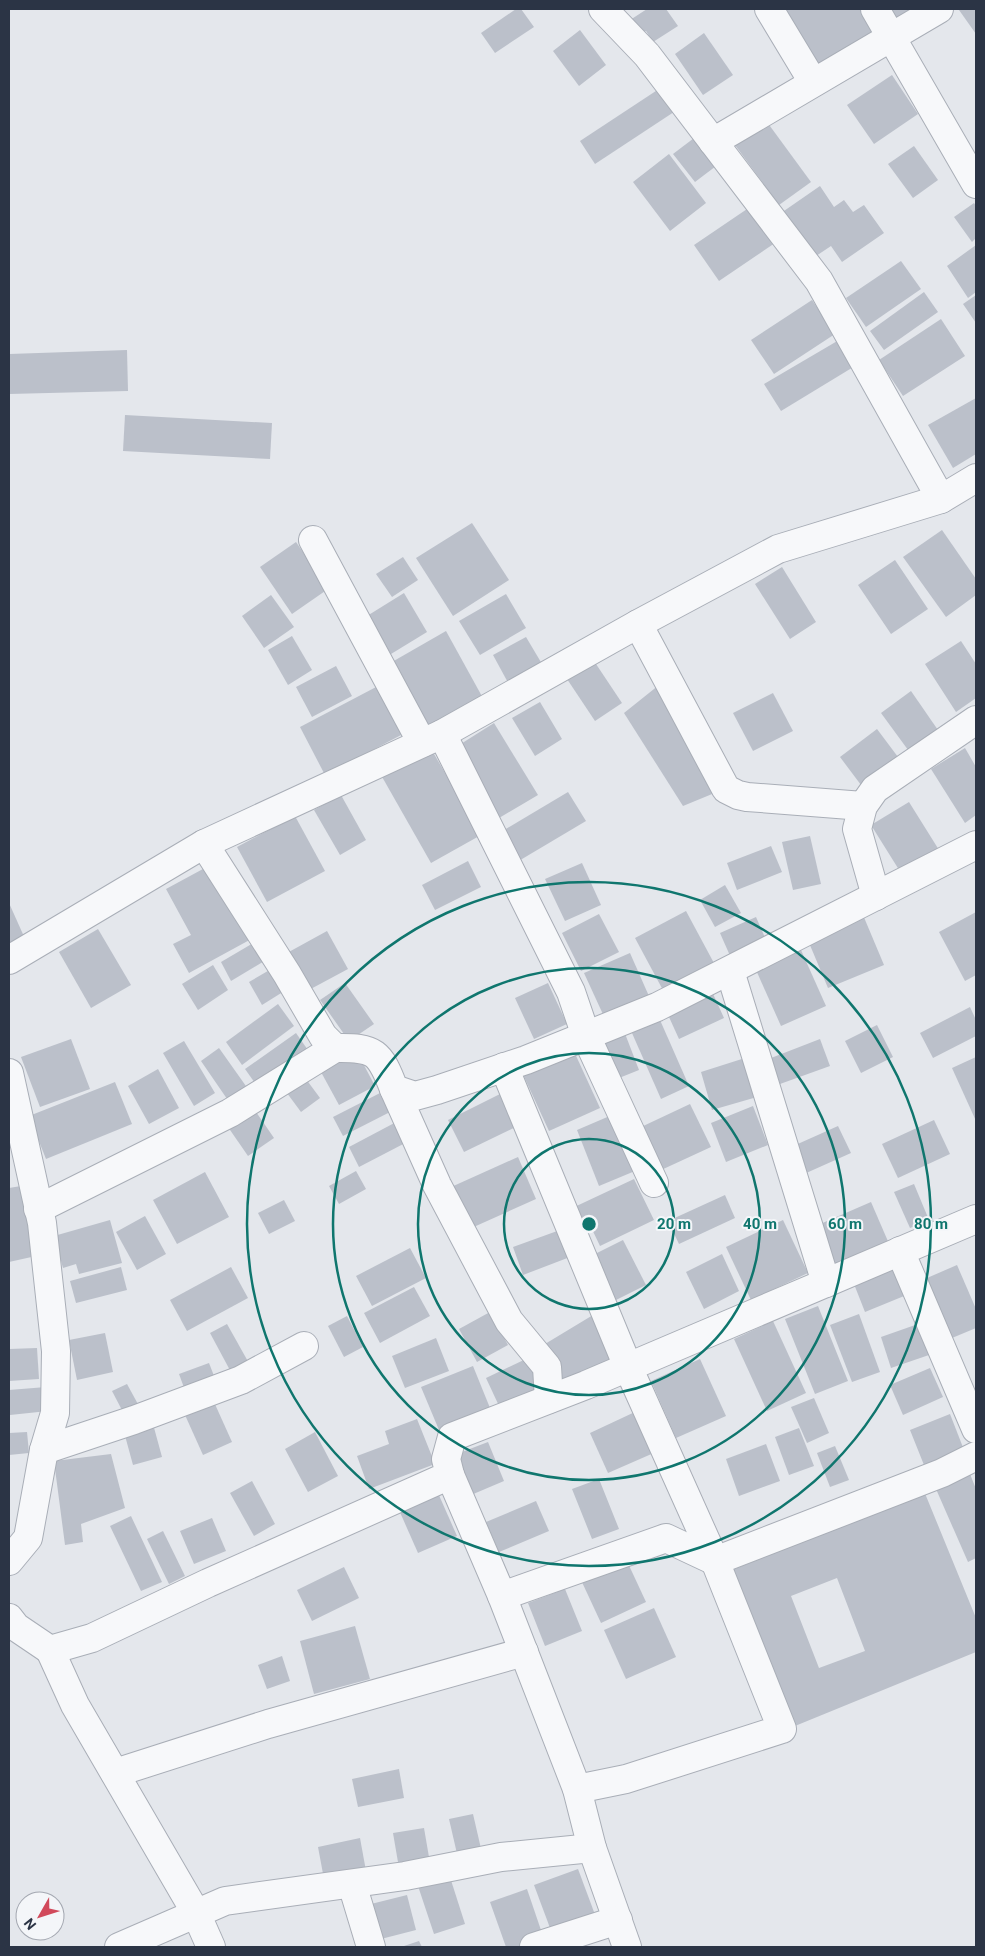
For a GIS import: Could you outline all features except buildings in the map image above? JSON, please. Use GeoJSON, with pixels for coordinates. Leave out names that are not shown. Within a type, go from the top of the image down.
{"type":"FeatureCollection","features":[{"type":"Feature","properties":{"kind":"street"},"geometry":{"type":"LineString","coordinates":[[603,9],[648,55],[819,281],[941,499]]}},
{"type":"Feature","properties":{"kind":"street"},"geometry":{"type":"LineString","coordinates":[[769,9],[813,82]]}},
{"type":"Feature","properties":{"kind":"street"},"geometry":{"type":"LineString","coordinates":[[875,9],[976,183]]}},
{"type":"Feature","properties":{"kind":"street"},"geometry":{"type":"LineString","coordinates":[[713,142],[890,36],[939,9]]}},
{"type":"Feature","properties":{"kind":"street"},"geometry":{"type":"LineString","coordinates":[[9,960],[204,844],[432,739],[638,624],[778,549],[941,499],[976,478]]}},
{"type":"Feature","properties":{"kind":"street"},"geometry":{"type":"LineString","coordinates":[[313,540],[432,739],[571,992],[586,1036],[654,1183]]}},
{"type":"Feature","properties":{"kind":"street"},"geometry":{"type":"LineString","coordinates":[[638,624],[726,789],[738,795],[748,797],[863,806]]}},
{"type":"Feature","properties":{"kind":"street"},"geometry":{"type":"LineString","coordinates":[[876,896],[857,828],[863,806],[875,789],[976,720]]}},
{"type":"Feature","properties":{"kind":"street"},"geometry":{"type":"LineString","coordinates":[[204,844],[287,974],[323,1036],[335,1048]]}},
{"type":"Feature","properties":{"kind":"street"},"geometry":{"type":"LineString","coordinates":[[394,1089],[415,1096],[526,1060],[657,1007],[976,846]]}},
{"type":"Feature","properties":{"kind":"street"},"geometry":{"type":"LineString","coordinates":[[730,971],[826,1283]]}},
{"type":"Feature","properties":{"kind":"street"},"geometry":{"type":"LineString","coordinates":[[38,1209],[230,1114],[335,1048],[356,1048],[374,1052],[385,1065],[437,1185],[509,1321],[547,1367],[549,1399]]}},
{"type":"Feature","properties":{"kind":"street"},"geometry":{"type":"LineString","coordinates":[[504,1067],[628,1367],[715,1561],[782,1728],[626,1779],[577,1789]]}},
{"type":"Feature","properties":{"kind":"street"},"geometry":{"type":"LineString","coordinates":[[9,1073],[42,1223],[56,1351],[55,1413],[44,1450],[28,1538],[9,1561]]}},
{"type":"Feature","properties":{"kind":"street"},"geometry":{"type":"LineString","coordinates":[[627,1947],[592,1848],[577,1789],[502,1596],[450,1475],[446,1459],[452,1437],[628,1367],[976,1219]]}},
{"type":"Feature","properties":{"kind":"street"},"geometry":{"type":"LineString","coordinates":[[900,1251],[976,1429]]}},
{"type":"Feature","properties":{"kind":"street"},"geometry":{"type":"LineString","coordinates":[[44,1450],[134,1420],[241,1380],[304,1346]]}},
{"type":"Feature","properties":{"kind":"street"},"geometry":{"type":"LineString","coordinates":[[502,1596],[666,1538],[715,1561],[942,1473],[976,1456]]}},
{"type":"Feature","properties":{"kind":"street"},"geometry":{"type":"LineString","coordinates":[[50,1650],[92,1638],[217,1579],[450,1475]]}},
{"type":"Feature","properties":{"kind":"street"},"geometry":{"type":"LineString","coordinates":[[9,1618],[16,1626],[50,1650],[75,1705],[196,1913],[211,1947]]}},
{"type":"Feature","properties":{"kind":"street"},"geometry":{"type":"LineString","coordinates":[[115,1773],[268,1724],[524,1652]]}},
{"type":"Feature","properties":{"kind":"street"},"geometry":{"type":"LineString","coordinates":[[119,1947],[224,1901],[405,1876],[501,1857],[592,1848]]}},
{"type":"Feature","properties":{"kind":"street"},"geometry":{"type":"LineString","coordinates":[[352,1884],[372,1947]]}},
{"type":"Feature","properties":{"kind":"street"},"geometry":{"type":"LineString","coordinates":[[534,1947],[618,1920]]}}]}
